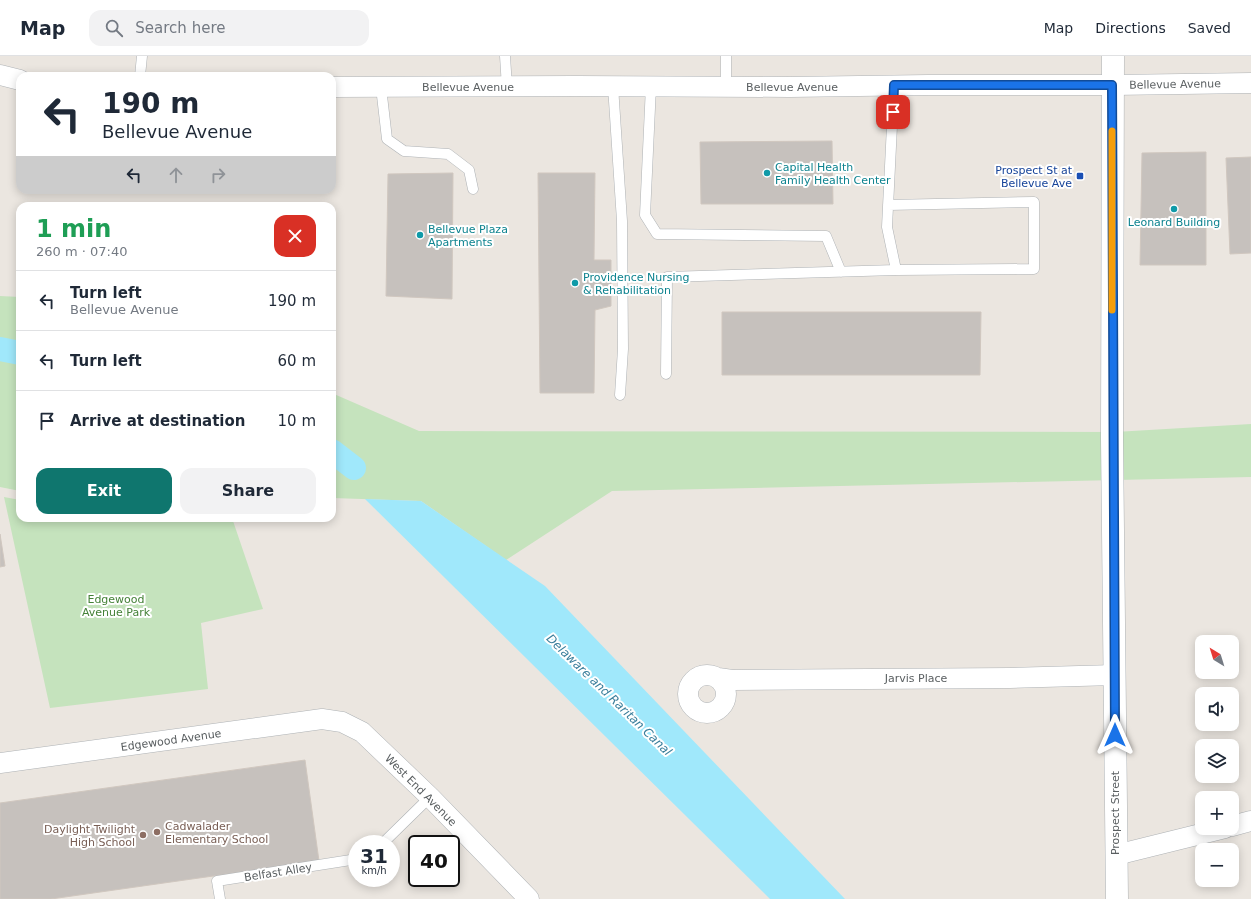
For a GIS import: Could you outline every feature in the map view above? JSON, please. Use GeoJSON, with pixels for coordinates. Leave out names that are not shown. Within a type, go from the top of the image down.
{"type":"FeatureCollection","features":[{"type":"Feature","properties":{"kind":"street","name":"Prospect Street"},"geometry":{"type":"LineString","coordinates":[[1113,56],[1113,501],[1116,899]]}},
{"type":"Feature","properties":{"kind":"street"},"geometry":{"type":"LineString","coordinates":[[0,75],[16,79]]}},
{"type":"Feature","properties":{"kind":"street","name":"Bellevue Avenue"},"geometry":{"type":"LineString","coordinates":[[336,87],[790,87],[1251,83]]}},
{"type":"Feature","properties":{"kind":"street","name":"Jarvis Place"},"geometry":{"type":"LineString","coordinates":[[718,678],[732,680],[1010,678],[1114,675]]}},
{"type":"Feature","properties":{"kind":"street","name":"Edgewood Avenue"},"geometry":{"type":"LineString","coordinates":[[0,763],[322,719],[342,722]]}},
{"type":"Feature","properties":{"kind":"street","name":"West End Avenue"},"geometry":{"type":"LineString","coordinates":[[342,722],[362,732],[430,797],[529,899]]}},
{"type":"Feature","properties":{"kind":"street"},"geometry":{"type":"LineString","coordinates":[[1239,824],[1251,821]]}},
{"type":"Feature","properties":{"kind":"street"},"geometry":{"type":"LineString","coordinates":[[1116,855],[1197,835]]}},
{"type":"Feature","properties":{"kind":"lane"},"geometry":{"type":"LineString","coordinates":[[140,72],[142,56]]}},
{"type":"Feature","properties":{"kind":"lane"},"geometry":{"type":"LineString","coordinates":[[505,56],[506,87]]}},
{"type":"Feature","properties":{"kind":"lane"},"geometry":{"type":"LineString","coordinates":[[726,56],[726,87]]}},
{"type":"Feature","properties":{"kind":"lane"},"geometry":{"type":"LineString","coordinates":[[894,85],[887,228],[896,270]]}},
{"type":"Feature","properties":{"kind":"lane"},"geometry":{"type":"LineString","coordinates":[[613,86],[622,222],[623,349],[620,395]]}},
{"type":"Feature","properties":{"kind":"lane"},"geometry":{"type":"LineString","coordinates":[[651,86],[645,215],[657,234],[826,236],[841,272]]}},
{"type":"Feature","properties":{"kind":"lane"},"geometry":{"type":"LineString","coordinates":[[381,87],[386,139],[404,152],[448,154],[469,170],[474,189]]}},
{"type":"Feature","properties":{"kind":"lane"},"geometry":{"type":"LineString","coordinates":[[666,374],[666,277],[896,270],[1034,269],[1034,202],[888,205]]}},
{"type":"Feature","properties":{"kind":"lane"},"geometry":{"type":"LineString","coordinates":[[391,835],[430,797]]}},
{"type":"Feature","properties":{"kind":"lane","name":"Belfast Alley"},"geometry":{"type":"LineString","coordinates":[[220,899],[217,882],[348,860]]}},
{"type":"Feature","properties":{"kind":"green space"},"geometry":{"type":"Polygon","coordinates":[[[0,296],[16,297],[16,490],[0,487],[0,296]]]}},
{"type":"Feature","properties":{"kind":"green space"},"geometry":{"type":"Polygon","coordinates":[[[336,395],[419,431],[1115,432],[1251,424],[1251,477],[612,491],[506,560],[421,501],[336,498],[336,395]]]}},
{"type":"Feature","properties":{"kind":"green space","name":"Edgewood Avenue Park"},"geometry":{"type":"Polygon","coordinates":[[[4,497],[16,499],[16,522],[233,522],[263,609],[201,623],[208,689],[50,708],[4,497]]]}},
{"type":"Feature","properties":{"kind":"water"},"geometry":{"type":"Polygon","coordinates":[[[365,499],[421,501],[545,586],[845,899],[770,899],[365,499]]]}},
{"type":"Feature","properties":{"kind":"building","name":"Capital Health Family Health Center"},"geometry":{"type":"Polygon","coordinates":[[[832,141],[833,204],[701,204],[700,142],[832,141]]]}},
{"type":"Feature","properties":{"kind":"building","name":"Leonard Building"},"geometry":{"type":"Polygon","coordinates":[[[1206,152],[1206,265],[1140,265],[1142,153],[1206,152]]]}},
{"type":"Feature","properties":{"kind":"building"},"geometry":{"type":"Polygon","coordinates":[[[1251,157],[1251,253],[1230,254],[1226,158],[1251,157]]]}},
{"type":"Feature","properties":{"kind":"building","name":"Bellevue Plaza Apartments"},"geometry":{"type":"Polygon","coordinates":[[[453,173],[452,299],[386,296],[388,174],[453,173]]]}},
{"type":"Feature","properties":{"kind":"building","name":"Providence Nursing & Rehabilitation"},"geometry":{"type":"Polygon","coordinates":[[[538,173],[595,173],[594,260],[611,260],[611,306],[595,310],[594,393],[540,393],[538,173]]]}},
{"type":"Feature","properties":{"kind":"building"},"geometry":{"type":"Polygon","coordinates":[[[722,312],[981,312],[980,375],[722,375],[722,312]]]}},
{"type":"Feature","properties":{"kind":"building"},"geometry":{"type":"Polygon","coordinates":[[[0,534],[5,566],[0,567],[0,534]]]}},
{"type":"Feature","properties":{"kind":"building","name":"Cadwalader Elementary School"},"geometry":{"type":"Polygon","coordinates":[[[305,760],[319,861],[51,899],[0,899],[0,803],[305,760]]]}},
{"type":"Feature","properties":{"kind":"waterway","name":"Delaware and Raritan Canal"},"geometry":{"type":"LineString","coordinates":[[0,349],[16,352]]}},
{"type":"Feature","properties":{"kind":"waterway","name":"Delaware and Raritan Canal"},"geometry":{"type":"LineString","coordinates":[[336,454],[354,468]]}},
{"type":"Feature","properties":{"kind":"slow traffic"},"geometry":{"type":"LineString","coordinates":[[1112,131],[1112,310]]}},
{"type":"Feature","properties":{"kind":"place","name":"Capital Health Family Health Center"},"geometry":{"type":"Point","coordinates":[767,173]}},
{"type":"Feature","properties":{"kind":"place","name":"Prospect St at Bellevue Ave"},"geometry":{"type":"Point","coordinates":[1080,176]}},
{"type":"Feature","properties":{"kind":"place","name":"Leonard Building"},"geometry":{"type":"Point","coordinates":[1174,209]}},
{"type":"Feature","properties":{"kind":"place","name":"Bellevue Plaza Apartments"},"geometry":{"type":"Point","coordinates":[420,235]}},
{"type":"Feature","properties":{"kind":"place","name":"Providence Nursing & Rehabilitation"},"geometry":{"type":"Point","coordinates":[575,283]}},
{"type":"Feature","properties":{"kind":"place","name":"Cadwalader Elementary School"},"geometry":{"type":"Point","coordinates":[157,832]}},
{"type":"Feature","properties":{"kind":"place","name":"Daylight Twilight High School"},"geometry":{"type":"Point","coordinates":[143,835]}},
{"type":"Feature","properties":{"kind":"route"},"geometry":{"type":"LineString","coordinates":[[893,112],[894,85],[1112,85],[1112,439],[1115,587],[1115,735]]}}]}
